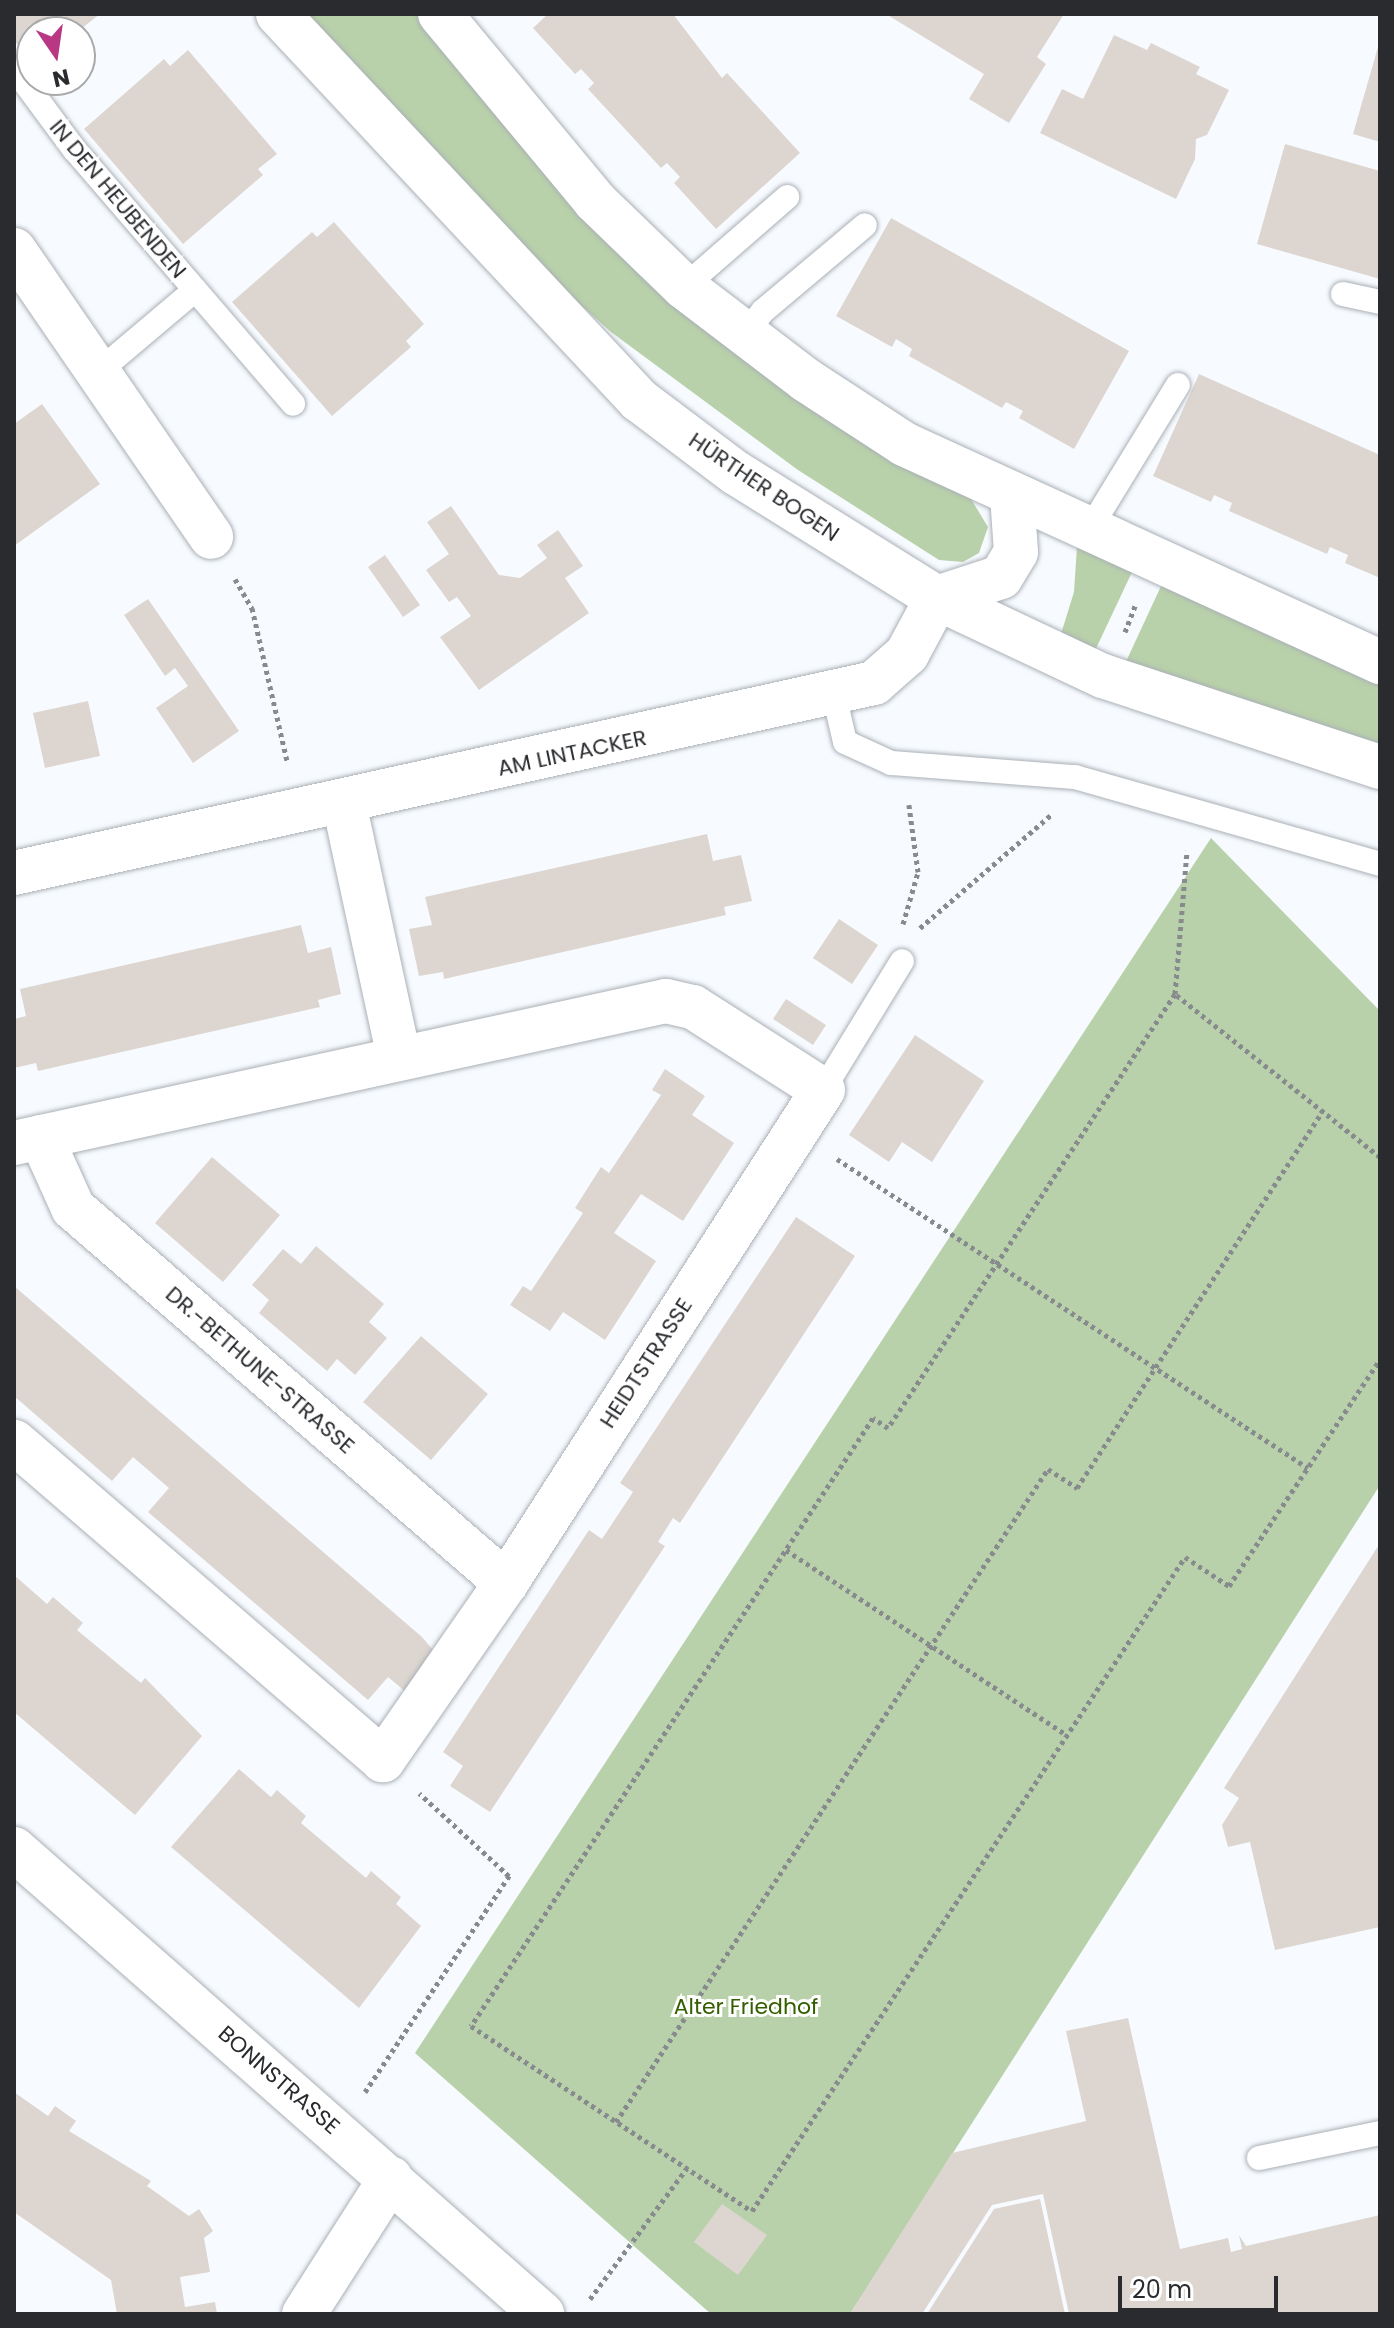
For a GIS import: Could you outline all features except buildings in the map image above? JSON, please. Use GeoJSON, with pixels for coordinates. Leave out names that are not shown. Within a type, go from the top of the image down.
{"type":"FeatureCollection","features":[{"type":"Feature","properties":{"kind":"street","name":"HÜRTHER BOGEN"},"geometry":{"type":"LineString","coordinates":[[278,14],[639,400],[736,473],[937,598],[1103,676],[1380,767]]}},
{"type":"Feature","properties":{"kind":"street"},"geometry":{"type":"LineString","coordinates":[[444,15],[595,201],[684,287],[745,334],[904,444],[1380,662]]}},
{"type":"Feature","properties":{"kind":"street"},"geometry":{"type":"LineString","coordinates":[[14,250],[211,537]]}},
{"type":"Feature","properties":{"kind":"street"},"geometry":{"type":"LineString","coordinates":[[937,598],[1001,577],[1016,552],[1012,495]]}},
{"type":"Feature","properties":{"kind":"street","name":"AM LINTACKER"},"geometry":{"type":"LineString","coordinates":[[14,873],[834,695],[874,683],[907,654],[937,598]]}},
{"type":"Feature","properties":{"kind":"street"},"geometry":{"type":"LineString","coordinates":[[344,803],[399,1058]]}},
{"type":"Feature","properties":{"kind":"street","name":"DR.-BETHUNE-STRASSE"},"geometry":{"type":"LineString","coordinates":[[506,1583],[73,1208],[28,1140],[666,1001],[693,1007],[823,1090]]}},
{"type":"Feature","properties":{"kind":"street","name":"HEIDTSTRASSE"},"geometry":{"type":"LineString","coordinates":[[383,1760],[506,1583],[823,1090]]}},
{"type":"Feature","properties":{"kind":"street"},"geometry":{"type":"LineString","coordinates":[[14,1442],[383,1760]]}},
{"type":"Feature","properties":{"kind":"street","name":"BONNSTRASSE"},"geometry":{"type":"LineString","coordinates":[[14,1849],[339,2132],[542,2314]]}},
{"type":"Feature","properties":{"kind":"street"},"geometry":{"type":"LineString","coordinates":[[304,2314],[391,2178]]}},
{"type":"Feature","properties":{"kind":"lane","name":"IN DEN HEUBENDEN"},"geometry":{"type":"LineString","coordinates":[[14,68],[74,149],[293,404]]}},
{"type":"Feature","properties":{"kind":"lane"},"geometry":{"type":"LineString","coordinates":[[684,287],[787,197]]}},
{"type":"Feature","properties":{"kind":"lane"},"geometry":{"type":"LineString","coordinates":[[745,334],[763,311],[865,225]]}},
{"type":"Feature","properties":{"kind":"lane","name":"IN DEN HEUBENDEN"},"geometry":{"type":"LineString","coordinates":[[98,372],[195,290]]}},
{"type":"Feature","properties":{"kind":"lane"},"geometry":{"type":"LineString","coordinates":[[1343,294],[1380,302]]}},
{"type":"Feature","properties":{"kind":"lane"},"geometry":{"type":"LineString","coordinates":[[1089,530],[1178,385]]}},
{"type":"Feature","properties":{"kind":"lane"},"geometry":{"type":"LineString","coordinates":[[834,695],[845,742],[859,753],[900,765],[1075,777],[1193,806],[1380,864]]}},
{"type":"Feature","properties":{"kind":"lane","name":"HEIDTSTRASSE"},"geometry":{"type":"LineString","coordinates":[[823,1090],[902,961]]}},
{"type":"Feature","properties":{"kind":"lane"},"geometry":{"type":"LineString","coordinates":[[1259,2158],[1380,2133]]}},
{"type":"Feature","properties":{"kind":"path"},"geometry":{"type":"LineString","coordinates":[[211,537],[252,608],[298,812]]}},
{"type":"Feature","properties":{"kind":"path"},"geometry":{"type":"LineString","coordinates":[[1103,676],[1154,560]]}},
{"type":"Feature","properties":{"kind":"path"},"geometry":{"type":"LineString","coordinates":[[900,765],[918,852],[912,902],[901,929],[902,961]]}},
{"type":"Feature","properties":{"kind":"path"},"geometry":{"type":"LineString","coordinates":[[902,961],[921,926],[1047,820],[1075,777]]}},
{"type":"Feature","properties":{"kind":"path"},"geometry":{"type":"LineString","coordinates":[[1193,806],[1175,994],[888,1428],[873,1418],[471,2026],[752,2211],[1185,1557],[1229,1586],[1380,1360]]}},
{"type":"Feature","properties":{"kind":"path"},"geometry":{"type":"LineString","coordinates":[[1175,994],[1380,1157]]}},
{"type":"Feature","properties":{"kind":"path"},"geometry":{"type":"LineString","coordinates":[[616,2122],[1048,1469],[1077,1488],[1322,1112]]}},
{"type":"Feature","properties":{"kind":"path"},"geometry":{"type":"LineString","coordinates":[[795,1131],[1308,1468]]}},
{"type":"Feature","properties":{"kind":"path"},"geometry":{"type":"LineString","coordinates":[[786,1550],[1067,1735]]}},
{"type":"Feature","properties":{"kind":"path"},"geometry":{"type":"LineString","coordinates":[[339,2132],[509,1876],[383,1760]]}},
{"type":"Feature","properties":{"kind":"path"},"geometry":{"type":"LineString","coordinates":[[588,2302],[687,2168]]}},
{"type":"Feature","properties":{"kind":"green space"},"geometry":{"type":"Polygon","coordinates":[[[300,14],[420,14],[866,442],[971,499],[988,527],[979,553],[963,562],[939,560],[798,470],[611,332],[540,269],[300,14]]]}},
{"type":"Feature","properties":{"kind":"green space"},"geometry":{"type":"Polygon","coordinates":[[[1077,546],[1133,570],[1093,655],[1060,637],[1074,592],[1077,546]]]}},
{"type":"Feature","properties":{"kind":"green space"},"geometry":{"type":"Polygon","coordinates":[[[1162,584],[1380,679],[1380,748],[1123,668],[1162,584]]]}},
{"type":"Feature","properties":{"kind":"green space","name":"Alter Friedhof"},"geometry":{"type":"Polygon","coordinates":[[[1211,838],[1380,1011],[1380,1485],[850,2314],[711,2314],[415,2053],[1211,838]]]}}]}
